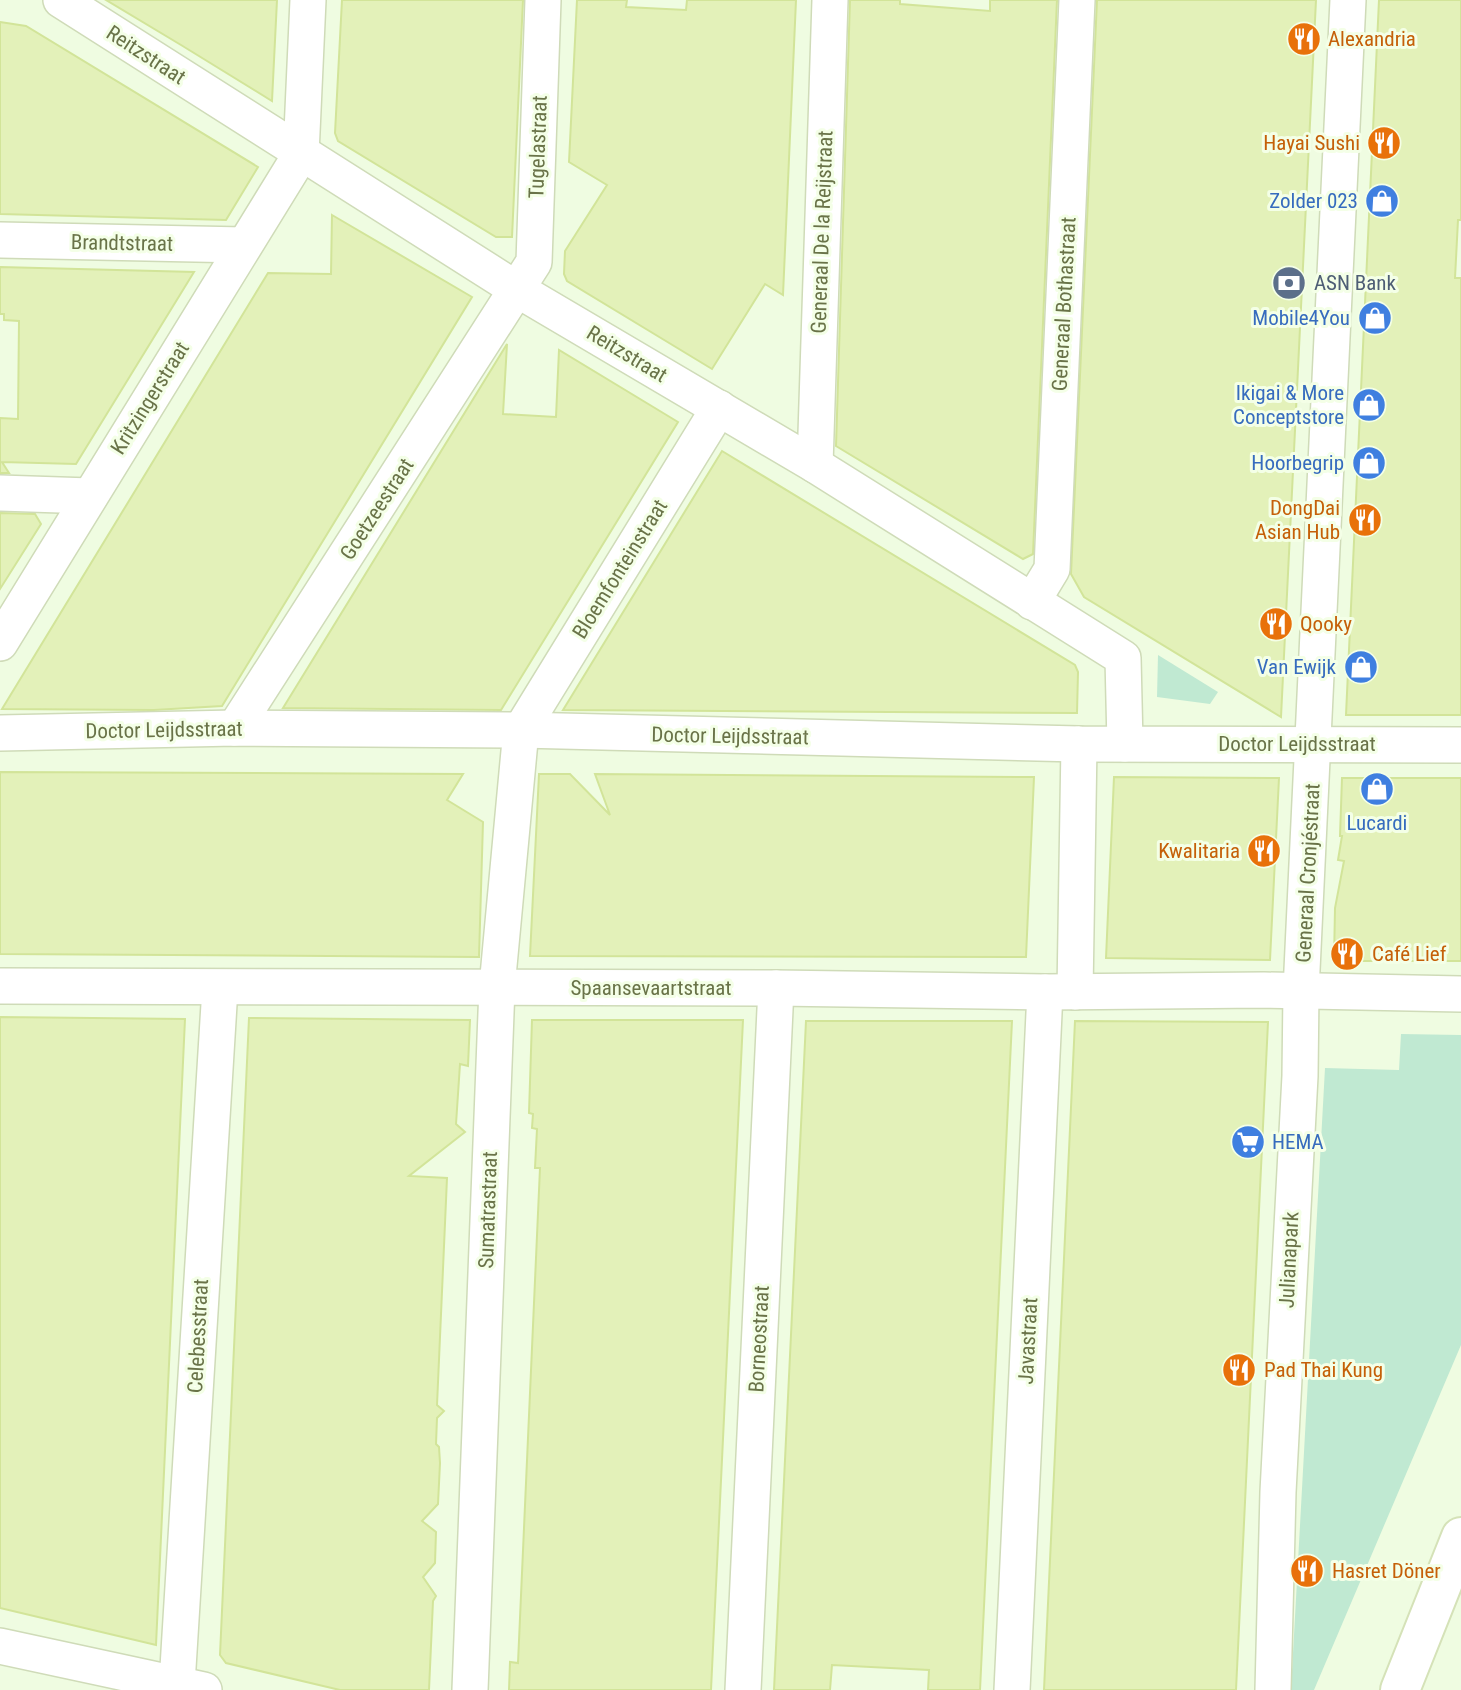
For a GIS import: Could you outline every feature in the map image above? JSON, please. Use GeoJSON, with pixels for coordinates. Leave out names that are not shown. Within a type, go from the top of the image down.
{"type":"FeatureCollection","features":[{"type":"Feature","properties":{"kind":"main road"},"geometry":{"type":"LineString","coordinates":[[1400,1690],[1461,1537]]}},
{"type":"Feature","properties":{"kind":"main road"},"geometry":{"type":"LineString","coordinates":[[1423,1690],[1461,1587]]}},
{"type":"Feature","properties":{"kind":"street","name":"Reitzstraat"},"geometry":{"type":"LineString","coordinates":[[61,0],[518,290],[815,465],[1123,659],[1125,744]]}},
{"type":"Feature","properties":{"kind":"street"},"geometry":{"type":"LineString","coordinates":[[301,154],[308,0]]}},
{"type":"Feature","properties":{"kind":"street","name":"Tugelastraat"},"geometry":{"type":"LineString","coordinates":[[518,290],[534,262],[543,0]]}},
{"type":"Feature","properties":{"kind":"street","name":"Generaal De la Reijstraat"},"geometry":{"type":"LineString","coordinates":[[815,465],[830,0]]}},
{"type":"Feature","properties":{"kind":"street","name":"Generaal Bothastraat"},"geometry":{"type":"LineString","coordinates":[[1032,602],[1052,569],[1077,0]]}},
{"type":"Feature","properties":{"kind":"street","name":"Generaal Cronjéstraat"},"geometry":{"type":"LineString","coordinates":[[1301,991],[1315,744],[1348,0]]}},
{"type":"Feature","properties":{"kind":"street","name":"Kritzingerstraat"},"geometry":{"type":"LineString","coordinates":[[0,643],[301,154]]}},
{"type":"Feature","properties":{"kind":"street","name":"Brandtstraat"},"geometry":{"type":"LineString","coordinates":[[0,240],[244,245]]}},
{"type":"Feature","properties":{"kind":"street","name":"Goetzeestraat"},"geometry":{"type":"LineString","coordinates":[[235,728],[518,290]]}},
{"type":"Feature","properties":{"kind":"street","name":"Bloemfonteinstraat"},"geometry":{"type":"LineString","coordinates":[[521,730],[719,408]]}},
{"type":"Feature","properties":{"kind":"street"},"geometry":{"type":"LineString","coordinates":[[0,493],[90,496]]}},
{"type":"Feature","properties":{"kind":"street","name":"Doctor Leijdsstraat"},"geometry":{"type":"LineString","coordinates":[[0,733],[235,728],[521,730],[1079,744],[1461,746]]}},
{"type":"Feature","properties":{"kind":"street","name":"Sumatrastraat"},"geometry":{"type":"LineString","coordinates":[[470,1690],[497,988],[521,730]]}},
{"type":"Feature","properties":{"kind":"street","name":"Javastraat"},"geometry":{"type":"LineString","coordinates":[[1012,1690],[1079,744]]}},
{"type":"Feature","properties":{"kind":"street","name":"Spaansevaartstraat"},"geometry":{"type":"LineString","coordinates":[[0,986],[1301,991]]}},
{"type":"Feature","properties":{"kind":"street","name":"Celebesstraat"},"geometry":{"type":"LineString","coordinates":[[191,1687],[219,988]]}},
{"type":"Feature","properties":{"kind":"street","name":"Borneostraat"},"geometry":{"type":"LineString","coordinates":[[743,1690],[776,988]]}},
{"type":"Feature","properties":{"kind":"street"},"geometry":{"type":"LineString","coordinates":[[1301,991],[1461,994]]}},
{"type":"Feature","properties":{"kind":"street","name":"Julianapark"},"geometry":{"type":"LineString","coordinates":[[1273,1690],[1278,1492],[1300,1076],[1301,991]]}},
{"type":"Feature","properties":{"kind":"street"},"geometry":{"type":"LineString","coordinates":[[0,1646],[191,1687]]}},
{"type":"Feature","properties":{"kind":"green space"},"geometry":{"type":"Polygon","coordinates":[[[1158,655],[1218,692],[1210,704],[1157,697],[1158,655]]]}},
{"type":"Feature","properties":{"kind":"green space"},"geometry":{"type":"Polygon","coordinates":[[[1401,1034],[1461,1035],[1461,1345],[1314,1690],[1291,1690],[1325,1068],[1399,1070],[1401,1034]]]}},
{"type":"Feature","properties":{"kind":"building"},"geometry":{"type":"Polygon","coordinates":[[[106,0],[277,0],[272,101],[181,45],[106,0]]]}},
{"type":"Feature","properties":{"kind":"building"},"geometry":{"type":"Polygon","coordinates":[[[342,0],[523,0],[512,237],[496,237],[338,141],[335,133],[342,0]]]}},
{"type":"Feature","properties":{"kind":"building"},"geometry":{"type":"Polygon","coordinates":[[[577,0],[627,0],[626,7],[686,10],[687,0],[796,0],[783,295],[765,284],[712,369],[567,281],[564,274],[565,251],[607,185],[569,162],[577,0]]]}},
{"type":"Feature","properties":{"kind":"building"},"geometry":{"type":"Polygon","coordinates":[[[850,0],[900,0],[900,4],[990,11],[990,0],[1057,0],[1033,554],[1023,559],[836,446],[850,0]]]}},
{"type":"Feature","properties":{"kind":"building"},"geometry":{"type":"Polygon","coordinates":[[[1097,0],[1316,0],[1281,717],[1084,597],[1071,574],[1097,0]]]}},
{"type":"Feature","properties":{"kind":"building"},"geometry":{"type":"Polygon","coordinates":[[[1379,0],[1461,0],[1461,220],[1458,220],[1455,278],[1461,278],[1461,715],[1346,715],[1379,0]]]}},
{"type":"Feature","properties":{"kind":"building"},"geometry":{"type":"Polygon","coordinates":[[[0,22],[26,26],[258,167],[226,220],[0,214],[0,22]]]}},
{"type":"Feature","properties":{"kind":"building"},"geometry":{"type":"Polygon","coordinates":[[[332,215],[472,297],[222,706],[154,710],[2,709],[268,273],[331,274],[332,215]]]}},
{"type":"Feature","properties":{"kind":"building"},"geometry":{"type":"Polygon","coordinates":[[[0,267],[194,272],[76,464],[2,462],[9,473],[0,473],[0,418],[18,419],[19,321],[4,320],[4,314],[0,314],[0,267]]]}},
{"type":"Feature","properties":{"kind":"building"},"geometry":{"type":"Polygon","coordinates":[[[507,344],[503,414],[556,417],[559,350],[678,422],[501,710],[283,708],[507,344]]]}},
{"type":"Feature","properties":{"kind":"building"},"geometry":{"type":"Polygon","coordinates":[[[722,451],[1075,665],[1078,672],[1077,713],[563,710],[722,451]]]}},
{"type":"Feature","properties":{"kind":"building"},"geometry":{"type":"Polygon","coordinates":[[[0,513],[35,514],[41,524],[0,589],[0,513]]]}},
{"type":"Feature","properties":{"kind":"building"},"geometry":{"type":"Polygon","coordinates":[[[0,772],[463,774],[447,800],[483,822],[479,957],[0,954],[0,772]]]}},
{"type":"Feature","properties":{"kind":"building"},"geometry":{"type":"Polygon","coordinates":[[[539,774],[570,774],[610,815],[595,774],[1034,777],[1026,957],[530,956],[539,774]]]}},
{"type":"Feature","properties":{"kind":"building"},"geometry":{"type":"Polygon","coordinates":[[[1114,777],[1279,778],[1270,960],[1106,958],[1114,777]]]}},
{"type":"Feature","properties":{"kind":"building"},"geometry":{"type":"Polygon","coordinates":[[[1342,778],[1461,778],[1461,961],[1334,961],[1335,908],[1344,861],[1338,860],[1342,836],[1342,778]]]}},
{"type":"Feature","properties":{"kind":"building"},"geometry":{"type":"Polygon","coordinates":[[[0,1017],[185,1019],[156,1645],[0,1608],[0,1017]]]}},
{"type":"Feature","properties":{"kind":"building"},"geometry":{"type":"Polygon","coordinates":[[[249,1018],[470,1020],[468,1066],[460,1064],[456,1124],[465,1132],[409,1176],[447,1178],[437,1405],[444,1411],[437,1418],[436,1444],[439,1447],[440,1463],[438,1504],[422,1521],[436,1532],[435,1563],[423,1577],[436,1596],[433,1601],[429,1690],[340,1690],[226,1663],[220,1655],[249,1018]]]}},
{"type":"Feature","properties":{"kind":"building"},"geometry":{"type":"Polygon","coordinates":[[[532,1020],[743,1020],[711,1690],[509,1690],[510,1662],[518,1663],[540,1168],[535,1168],[537,1129],[532,1128],[533,1114],[529,1113],[532,1020]]]}},
{"type":"Feature","properties":{"kind":"building"},"geometry":{"type":"Polygon","coordinates":[[[806,1021],[1012,1021],[980,1690],[928,1690],[929,1670],[832,1665],[830,1690],[774,1690],[806,1021]]]}},
{"type":"Feature","properties":{"kind":"building"},"geometry":{"type":"Polygon","coordinates":[[[1075,1021],[1268,1022],[1236,1690],[1044,1690],[1075,1021]]]}},
{"type":"Feature","properties":{"kind":"place","name":"Alexandria"},"geometry":{"type":"Point","coordinates":[1304,39]}},
{"type":"Feature","properties":{"kind":"place","name":"Hayai Sushi"},"geometry":{"type":"Point","coordinates":[1384,143]}},
{"type":"Feature","properties":{"kind":"place","name":"Zolder 023"},"geometry":{"type":"Point","coordinates":[1382,201]}},
{"type":"Feature","properties":{"kind":"place","name":"ASN Bank"},"geometry":{"type":"Point","coordinates":[1289,283]}},
{"type":"Feature","properties":{"kind":"place","name":"Mobile4You"},"geometry":{"type":"Point","coordinates":[1375,318]}},
{"type":"Feature","properties":{"kind":"place","name":"Ikigai & More Conceptstore"},"geometry":{"type":"Point","coordinates":[1369,405]}},
{"type":"Feature","properties":{"kind":"place","name":"Hoorbegrip"},"geometry":{"type":"Point","coordinates":[1369,463]}},
{"type":"Feature","properties":{"kind":"place","name":"DongDai Asian Hub"},"geometry":{"type":"Point","coordinates":[1365,520]}},
{"type":"Feature","properties":{"kind":"place","name":"Qooky"},"geometry":{"type":"Point","coordinates":[1276,624]}},
{"type":"Feature","properties":{"kind":"place","name":"Van Ewijk"},"geometry":{"type":"Point","coordinates":[1361,667]}},
{"type":"Feature","properties":{"kind":"place","name":"Lucardi"},"geometry":{"type":"Point","coordinates":[1377,789]}},
{"type":"Feature","properties":{"kind":"place","name":"Kwalitaria"},"geometry":{"type":"Point","coordinates":[1264,851]}},
{"type":"Feature","properties":{"kind":"place","name":"Café Lief"},"geometry":{"type":"Point","coordinates":[1347,954]}},
{"type":"Feature","properties":{"kind":"place","name":"HEMA"},"geometry":{"type":"Point","coordinates":[1248,1142]}},
{"type":"Feature","properties":{"kind":"place","name":"Pad Thai Kung"},"geometry":{"type":"Point","coordinates":[1239,1370]}},
{"type":"Feature","properties":{"kind":"place","name":"Hasret Döner"},"geometry":{"type":"Point","coordinates":[1307,1571]}}]}
